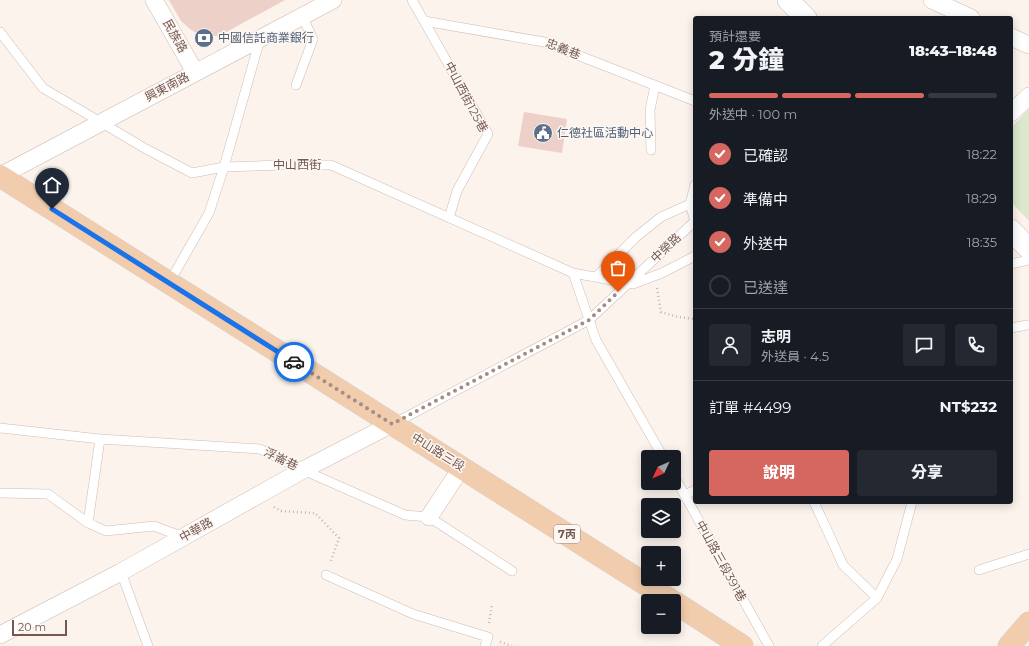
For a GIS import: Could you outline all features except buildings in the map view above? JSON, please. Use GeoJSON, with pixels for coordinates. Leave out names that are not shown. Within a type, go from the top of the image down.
{"type":"FeatureCollection","features":[{"type":"Feature","properties":{"kind":"main road","name":"中山路三段"},"geometry":{"type":"LineString","coordinates":[[0,176],[660,594]]}},
{"type":"Feature","properties":{"kind":"main road","name":"中山路三段"},"geometry":{"type":"LineString","coordinates":[[681,607],[742,646]]}},
{"type":"Feature","properties":{"kind":"main road"},"geometry":{"type":"LineString","coordinates":[[1008,646],[1029,623]]}},
{"type":"Feature","properties":{"kind":"street","name":"民族路"},"geometry":{"type":"LineString","coordinates":[[154,0],[195,72]]}},
{"type":"Feature","properties":{"kind":"street","name":"興東南路"},"geometry":{"type":"LineString","coordinates":[[0,176],[334,0]]}},
{"type":"Feature","properties":{"kind":"street"},"geometry":{"type":"LineString","coordinates":[[788,0],[804,16]]}},
{"type":"Feature","properties":{"kind":"street"},"geometry":{"type":"LineString","coordinates":[[932,0],[967,16]]}},
{"type":"Feature","properties":{"kind":"street"},"geometry":{"type":"LineString","coordinates":[[1013,38],[1029,45]]}},
{"type":"Feature","properties":{"kind":"street"},"geometry":{"type":"LineString","coordinates":[[1013,111],[1029,96]]}},
{"type":"Feature","properties":{"kind":"street"},"geometry":{"type":"LineString","coordinates":[[1013,232],[1029,249]]}},
{"type":"Feature","properties":{"kind":"street","name":"中華路"},"geometry":{"type":"LineString","coordinates":[[0,636],[121,572],[304,470],[392,424]]}},
{"type":"Feature","properties":{"kind":"street"},"geometry":{"type":"LineString","coordinates":[[429,517],[462,467]]}},
{"type":"Feature","properties":{"kind":"lane","name":"中山西街125巷"},"geometry":{"type":"LineString","coordinates":[[412,0],[488,134],[457,191],[448,218]]}},
{"type":"Feature","properties":{"kind":"lane"},"geometry":{"type":"LineString","coordinates":[[296,85],[313,39],[302,16]]}},
{"type":"Feature","properties":{"kind":"lane","name":"忠義巷"},"geometry":{"type":"LineString","coordinates":[[424,22],[544,42],[693,100]]}},
{"type":"Feature","properties":{"kind":"lane","name":"中山西街"},"geometry":{"type":"LineString","coordinates":[[0,32],[42,88],[146,149],[192,173],[224,167],[331,165],[573,273],[628,283]]}},
{"type":"Feature","properties":{"kind":"lane"},"geometry":{"type":"LineString","coordinates":[[169,283],[209,213],[224,167],[260,38]]}},
{"type":"Feature","properties":{"kind":"lane"},"geometry":{"type":"LineString","coordinates":[[651,150],[650,110],[655,85]]}},
{"type":"Feature","properties":{"kind":"lane"},"geometry":{"type":"LineString","coordinates":[[693,193],[690,204],[693,214]]}},
{"type":"Feature","properties":{"kind":"lane"},"geometry":{"type":"LineString","coordinates":[[596,278],[636,236],[661,217],[690,204]]}},
{"type":"Feature","properties":{"kind":"lane","name":"中榮路"},"geometry":{"type":"LineString","coordinates":[[392,424],[589,320],[693,223]]}},
{"type":"Feature","properties":{"kind":"lane"},"geometry":{"type":"LineString","coordinates":[[628,283],[633,284],[655,276],[693,257]]}},
{"type":"Feature","properties":{"kind":"lane"},"geometry":{"type":"LineString","coordinates":[[1013,264],[1029,260]]}},
{"type":"Feature","properties":{"kind":"lane"},"geometry":{"type":"LineString","coordinates":[[573,273],[596,340],[659,450]]}},
{"type":"Feature","properties":{"kind":"lane"},"geometry":{"type":"LineString","coordinates":[[1013,328],[1029,325]]}},
{"type":"Feature","properties":{"kind":"lane","name":"浮崙巷"},"geometry":{"type":"LineString","coordinates":[[0,428],[100,438],[260,449],[405,515],[429,517],[512,571]]}},
{"type":"Feature","properties":{"kind":"lane"},"geometry":{"type":"LineString","coordinates":[[88,523],[100,438]]}},
{"type":"Feature","properties":{"kind":"lane","name":"中山路三段391巷"},"geometry":{"type":"LineString","coordinates":[[681,488],[769,646]]}},
{"type":"Feature","properties":{"kind":"lane"},"geometry":{"type":"LineString","coordinates":[[685,495],[693,491]]}},
{"type":"Feature","properties":{"kind":"lane"},"geometry":{"type":"LineString","coordinates":[[0,493],[48,494],[88,523],[106,531],[154,526],[183,537]]}},
{"type":"Feature","properties":{"kind":"lane"},"geometry":{"type":"LineString","coordinates":[[815,504],[843,565],[877,598]]}},
{"type":"Feature","properties":{"kind":"lane"},"geometry":{"type":"LineString","coordinates":[[822,646],[877,598],[897,559],[911,504]]}},
{"type":"Feature","properties":{"kind":"lane"},"geometry":{"type":"LineString","coordinates":[[979,570],[1029,554]]}},
{"type":"Feature","properties":{"kind":"lane"},"geometry":{"type":"LineString","coordinates":[[121,572],[148,646]]}},
{"type":"Feature","properties":{"kind":"lane"},"geometry":{"type":"LineString","coordinates":[[326,575],[413,614],[486,642]]}},
{"type":"Feature","properties":{"kind":"path"},"geometry":{"type":"LineString","coordinates":[[655,276],[661,312],[678,317],[693,319]]}},
{"type":"Feature","properties":{"kind":"path"},"geometry":{"type":"LineString","coordinates":[[256,497],[281,511],[315,513],[339,538],[326,575]]}},
{"type":"Feature","properties":{"kind":"path"},"geometry":{"type":"LineString","coordinates":[[486,642],[492,605]]}},
{"type":"Feature","properties":{"kind":"green space"},"geometry":{"type":"Polygon","coordinates":[[[1029,109],[1029,221],[1013,204],[1013,126],[1029,109]]]}},
{"type":"Feature","properties":{"kind":"way so far"},"geometry":{"type":"LineString","coordinates":[[294,362],[392,424],[589,320],[618,292]]}},
{"type":"Feature","properties":{"kind":"place","name":"中國信託商業銀行"},"geometry":{"type":"Point","coordinates":[204,38]}},
{"type":"Feature","properties":{"kind":"place","name":"仁德社區活動中心"},"geometry":{"type":"Point","coordinates":[543,133]}},
{"type":"Feature","properties":{"kind":"route"},"geometry":{"type":"LineString","coordinates":[[52,209],[294,362]]}}]}
